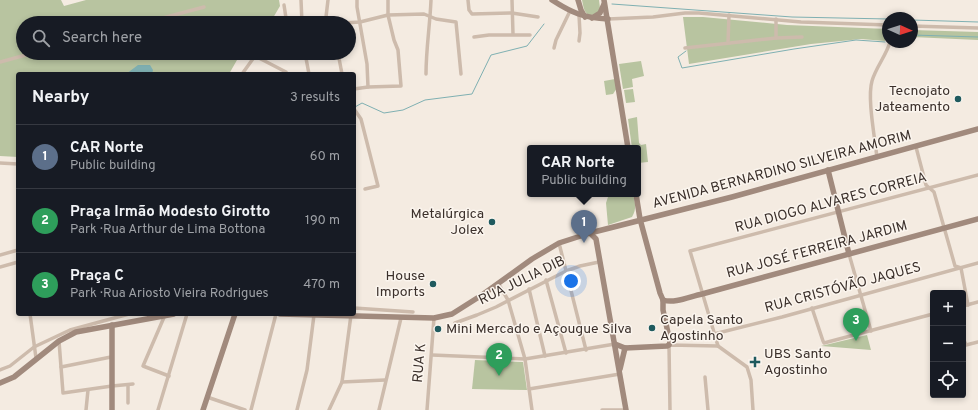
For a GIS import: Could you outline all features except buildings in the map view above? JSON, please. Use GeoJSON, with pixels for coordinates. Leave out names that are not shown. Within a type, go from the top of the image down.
{"type":"FeatureCollection","features":[{"type":"Feature","properties":{"kind":"main road"},"geometry":{"type":"LineString","coordinates":[[552,0],[570,11],[582,16],[608,19]]}},
{"type":"Feature","properties":{"kind":"main road"},"geometry":{"type":"LineString","coordinates":[[578,0],[582,16]]}},
{"type":"Feature","properties":{"kind":"main road"},"geometry":{"type":"LineString","coordinates":[[592,18],[600,13],[604,1]]}},
{"type":"Feature","properties":{"kind":"main road"},"geometry":{"type":"LineString","coordinates":[[604,1],[628,145]]}},
{"type":"Feature","properties":{"kind":"main road","name":"AVENIDA BERNARDINO SILVEIRA AMORIM"},"geometry":{"type":"LineString","coordinates":[[356,315],[434,318],[452,314],[532,259],[559,243],[590,232],[732,198],[828,170],[978,130]]}},
{"type":"Feature","properties":{"kind":"main road"},"geometry":{"type":"LineString","coordinates":[[828,170],[849,254]]}},
{"type":"Feature","properties":{"kind":"main road"},"geometry":{"type":"LineString","coordinates":[[615,344],[625,348],[669,345],[670,340],[666,317],[663,310],[665,300],[660,293],[640,220],[636,197]]}},
{"type":"Feature","properties":{"kind":"main road","name":"RUA JOSÉ FERREIRA JARDIM"},"geometry":{"type":"LineString","coordinates":[[665,300],[702,294],[978,219]]}},
{"type":"Feature","properties":{"kind":"main road"},"geometry":{"type":"LineString","coordinates":[[596,239],[602,230]]}},
{"type":"Feature","properties":{"kind":"main road"},"geometry":{"type":"LineString","coordinates":[[590,232],[596,239],[626,410]]}},
{"type":"Feature","properties":{"kind":"main road"},"geometry":{"type":"LineString","coordinates":[[0,383],[14,377],[59,341],[76,332],[160,316]]}},
{"type":"Feature","properties":{"kind":"main road"},"geometry":{"type":"LineString","coordinates":[[203,410],[233,316]]}},
{"type":"Feature","properties":{"kind":"main road"},"geometry":{"type":"LineString","coordinates":[[112,325],[112,410]]}},
{"type":"Feature","properties":{"kind":"main road"},"geometry":{"type":"LineString","coordinates":[[620,374],[622,356],[625,348]]}},
{"type":"Feature","properties":{"kind":"street"},"geometry":{"type":"LineString","coordinates":[[302,0],[302,16]]}},
{"type":"Feature","properties":{"kind":"street"},"geometry":{"type":"LineString","coordinates":[[326,16],[328,0]]}},
{"type":"Feature","properties":{"kind":"street"},"geometry":{"type":"LineString","coordinates":[[357,0],[367,64],[368,87]]}},
{"type":"Feature","properties":{"kind":"street"},"geometry":{"type":"LineString","coordinates":[[356,89],[401,86],[398,50],[388,15],[388,0]]}},
{"type":"Feature","properties":{"kind":"street"},"geometry":{"type":"LineString","coordinates":[[426,74],[426,53],[431,16],[431,0]]}},
{"type":"Feature","properties":{"kind":"street"},"geometry":{"type":"LineString","coordinates":[[468,0],[469,10],[472,14],[512,13],[538,16]]}},
{"type":"Feature","properties":{"kind":"street"},"geometry":{"type":"LineString","coordinates":[[512,0],[513,34]]}},
{"type":"Feature","properties":{"kind":"street"},"geometry":{"type":"LineString","coordinates":[[284,5],[286,16]]}},
{"type":"Feature","properties":{"kind":"street"},"geometry":{"type":"LineString","coordinates":[[170,16],[204,7]]}},
{"type":"Feature","properties":{"kind":"street"},"geometry":{"type":"LineString","coordinates":[[554,48],[556,40],[570,11]]}},
{"type":"Feature","properties":{"kind":"street"},"geometry":{"type":"LineString","coordinates":[[608,19],[653,17],[699,12],[834,24],[882,25]]}},
{"type":"Feature","properties":{"kind":"street"},"geometry":{"type":"LineString","coordinates":[[356,22],[388,15],[424,14],[436,19],[456,22],[461,74]]}},
{"type":"Feature","properties":{"kind":"street"},"geometry":{"type":"LineString","coordinates":[[728,43],[729,15]]}},
{"type":"Feature","properties":{"kind":"street"},"geometry":{"type":"LineString","coordinates":[[579,40],[582,16]]}},
{"type":"Feature","properties":{"kind":"street"},"geometry":{"type":"LineString","coordinates":[[776,19],[776,38]]}},
{"type":"Feature","properties":{"kind":"street"},"geometry":{"type":"LineString","coordinates":[[918,26],[978,28]]}},
{"type":"Feature","properties":{"kind":"street"},"geometry":{"type":"LineString","coordinates":[[474,37],[513,34],[530,35]]}},
{"type":"Feature","properties":{"kind":"street"},"geometry":{"type":"LineString","coordinates":[[685,48],[776,38],[802,37]]}},
{"type":"Feature","properties":{"kind":"street"},"geometry":{"type":"LineString","coordinates":[[877,158],[870,92],[872,80],[889,48]]}},
{"type":"Feature","properties":{"kind":"street"},"geometry":{"type":"LineString","coordinates":[[0,62],[16,58]]}},
{"type":"Feature","properties":{"kind":"street"},"geometry":{"type":"LineString","coordinates":[[243,72],[250,60]]}},
{"type":"Feature","properties":{"kind":"street"},"geometry":{"type":"LineString","coordinates":[[264,60],[285,72]]}},
{"type":"Feature","properties":{"kind":"street"},"geometry":{"type":"LineString","coordinates":[[306,60],[309,72]]}},
{"type":"Feature","properties":{"kind":"street"},"geometry":{"type":"LineString","coordinates":[[339,60],[342,72]]}},
{"type":"Feature","properties":{"kind":"street"},"geometry":{"type":"LineString","coordinates":[[356,113],[361,119],[378,186],[365,190]]}},
{"type":"Feature","properties":{"kind":"street"},"geometry":{"type":"LineString","coordinates":[[916,147],[926,185],[934,192],[955,266],[961,268],[968,305],[978,302]]}},
{"type":"Feature","properties":{"kind":"street"},"geometry":{"type":"LineString","coordinates":[[0,163],[16,164]]}},
{"type":"Feature","properties":{"kind":"street","name":"RUA DIOGO ALVARES CORREIA"},"geometry":{"type":"LineString","coordinates":[[702,294],[690,251],[978,175]]}},
{"type":"Feature","properties":{"kind":"street"},"geometry":{"type":"LineString","coordinates":[[559,243],[586,350]]}},
{"type":"Feature","properties":{"kind":"street"},"geometry":{"type":"LineString","coordinates":[[0,255],[16,251]]}},
{"type":"Feature","properties":{"kind":"street"},"geometry":{"type":"LineString","coordinates":[[849,254],[871,331]]}},
{"type":"Feature","properties":{"kind":"street","name":"RUA JULIA DIB"},"geometry":{"type":"LineString","coordinates":[[455,323],[477,315],[566,271],[599,262]]}},
{"type":"Feature","properties":{"kind":"street"},"geometry":{"type":"LineString","coordinates":[[0,267],[16,263]]}},
{"type":"Feature","properties":{"kind":"street","name":"RUA CRISTÓVÃO JAQUES"},"geometry":{"type":"LineString","coordinates":[[714,334],[978,263]]}},
{"type":"Feature","properties":{"kind":"street"},"geometry":{"type":"LineString","coordinates":[[546,280],[566,353]]}},
{"type":"Feature","properties":{"kind":"street"},"geometry":{"type":"LineString","coordinates":[[498,283],[508,300],[525,359],[532,410]]}},
{"type":"Feature","properties":{"kind":"street"},"geometry":{"type":"LineString","coordinates":[[529,289],[545,356]]}},
{"type":"Feature","properties":{"kind":"street"},"geometry":{"type":"LineString","coordinates":[[702,294],[718,346]]}},
{"type":"Feature","properties":{"kind":"street"},"geometry":{"type":"LineString","coordinates":[[356,308],[413,312]]}},
{"type":"Feature","properties":{"kind":"street"},"geometry":{"type":"LineString","coordinates":[[812,308],[824,343],[930,315]]}},
{"type":"Feature","properties":{"kind":"street"},"geometry":{"type":"LineString","coordinates":[[30,316],[36,358]]}},
{"type":"Feature","properties":{"kind":"street"},"geometry":{"type":"LineString","coordinates":[[0,370],[10,366],[34,347],[75,328],[121,316]]}},
{"type":"Feature","properties":{"kind":"street"},"geometry":{"type":"LineString","coordinates":[[165,316],[143,366],[170,376]]}},
{"type":"Feature","properties":{"kind":"street"},"geometry":{"type":"LineString","coordinates":[[158,410],[170,376],[186,316]]}},
{"type":"Feature","properties":{"kind":"street"},"geometry":{"type":"LineString","coordinates":[[250,410],[275,316]]}},
{"type":"Feature","properties":{"kind":"street"},"geometry":{"type":"LineString","coordinates":[[297,410],[307,370],[316,316]]}},
{"type":"Feature","properties":{"kind":"street"},"geometry":{"type":"LineString","coordinates":[[329,410],[342,382],[351,316]]}},
{"type":"Feature","properties":{"kind":"street"},"geometry":{"type":"LineString","coordinates":[[379,410],[401,318]]}},
{"type":"Feature","properties":{"kind":"street","name":"RUA K"},"geometry":{"type":"LineString","coordinates":[[427,410],[434,318]]}},
{"type":"Feature","properties":{"kind":"street"},"geometry":{"type":"LineString","coordinates":[[59,341],[63,394],[133,384]]}},
{"type":"Feature","properties":{"kind":"street"},"geometry":{"type":"LineString","coordinates":[[966,345],[978,342]]}},
{"type":"Feature","properties":{"kind":"street"},"geometry":{"type":"LineString","coordinates":[[432,355],[525,359],[615,344]]}},
{"type":"Feature","properties":{"kind":"street"},"geometry":{"type":"LineString","coordinates":[[670,410],[669,345],[718,346],[747,367],[751,380],[752,410]]}},
{"type":"Feature","properties":{"kind":"street"},"geometry":{"type":"LineString","coordinates":[[61,367],[111,357]]}},
{"type":"Feature","properties":{"kind":"street"},"geometry":{"type":"LineString","coordinates":[[529,389],[620,374]]}},
{"type":"Feature","properties":{"kind":"street"},"geometry":{"type":"LineString","coordinates":[[705,377],[708,410]]}},
{"type":"Feature","properties":{"kind":"street"},"geometry":{"type":"LineString","coordinates":[[342,382],[385,380]]}},
{"type":"Feature","properties":{"kind":"street"},"geometry":{"type":"LineString","coordinates":[[128,385],[128,403]]}},
{"type":"Feature","properties":{"kind":"street"},"geometry":{"type":"LineString","coordinates":[[86,410],[88,390]]}},
{"type":"Feature","properties":{"kind":"street"},"geometry":{"type":"LineString","coordinates":[[207,398],[245,410]]}},
{"type":"Feature","properties":{"kind":"street"},"geometry":{"type":"LineString","coordinates":[[602,410],[626,410]]}},
{"type":"Feature","properties":{"kind":"green space"},"geometry":{"type":"Polygon","coordinates":[[[0,0],[61,0],[64,6],[86,0],[279,0],[280,6],[274,16],[16,16],[16,60],[237,60],[230,72],[16,72],[16,157],[0,156],[0,0]]]}},
{"type":"Feature","properties":{"kind":"green space"},"geometry":{"type":"Polygon","coordinates":[[[582,0],[599,0],[600,8],[598,13],[594,15],[588,14],[582,0]]]}},
{"type":"Feature","properties":{"kind":"green space"},"geometry":{"type":"Polygon","coordinates":[[[683,17],[703,17],[787,25],[882,29],[882,41],[861,39],[811,44],[689,64],[683,17]]]}},
{"type":"Feature","properties":{"kind":"green space"},"geometry":{"type":"Polygon","coordinates":[[[918,30],[978,32],[978,40],[918,37],[918,30]]]}},
{"type":"Feature","properties":{"kind":"green space"},"geometry":{"type":"Polygon","coordinates":[[[641,61],[644,76],[632,79],[633,87],[623,89],[619,64],[641,61]]]}},
{"type":"Feature","properties":{"kind":"green space"},"geometry":{"type":"Polygon","coordinates":[[[615,79],[617,88],[613,94],[606,95],[604,81],[615,79]]]}},
{"type":"Feature","properties":{"kind":"green space"},"geometry":{"type":"Polygon","coordinates":[[[633,89],[635,102],[626,103],[624,90],[633,89]]]}},
{"type":"Feature","properties":{"kind":"green space"},"geometry":{"type":"Polygon","coordinates":[[[637,117],[639,143],[641,145],[632,145],[628,119],[637,117]]]}},
{"type":"Feature","properties":{"kind":"green space"},"geometry":{"type":"Polygon","coordinates":[[[646,144],[648,162],[641,163],[641,145],[646,144]]]}},
{"type":"Feature","properties":{"kind":"green space"},"geometry":{"type":"Polygon","coordinates":[[[608,197],[634,197],[635,203],[634,214],[632,217],[608,225],[606,203],[608,197]]]}},
{"type":"Feature","properties":{"kind":"green space"},"geometry":{"type":"Polygon","coordinates":[[[867,335],[871,350],[821,346],[867,335]]]}},
{"type":"Feature","properties":{"kind":"green space"},"geometry":{"type":"Polygon","coordinates":[[[475,360],[523,362],[527,390],[472,389],[475,360]]]}},
{"type":"Feature","properties":{"kind":"water"},"geometry":{"type":"Polygon","coordinates":[[[138,65],[150,65],[152,72],[129,72],[138,65]]]}},
{"type":"Feature","properties":{"kind":"waterway"},"geometry":{"type":"LineString","coordinates":[[612,4],[792,17],[882,19]]}},
{"type":"Feature","properties":{"kind":"waterway"},"geometry":{"type":"LineString","coordinates":[[918,20],[978,22]]}},
{"type":"Feature","properties":{"kind":"waterway"},"geometry":{"type":"LineString","coordinates":[[356,106],[362,103],[384,113],[403,110],[425,100],[472,94],[491,55],[527,46],[544,24]]}},
{"type":"Feature","properties":{"kind":"waterway"},"geometry":{"type":"LineString","coordinates":[[918,35],[978,37]]}},
{"type":"Feature","properties":{"kind":"waterway"},"geometry":{"type":"LineString","coordinates":[[686,51],[678,57],[682,68],[856,40],[882,42]]}},
{"type":"Feature","properties":{"kind":"place","name":"Tecnojato Jateamento"},"geometry":{"type":"Point","coordinates":[958,99]}},
{"type":"Feature","properties":{"kind":"place","name":"Metalúrgica Jolex"},"geometry":{"type":"Point","coordinates":[492,222]}},
{"type":"Feature","properties":{"kind":"place","name":"CAR Norte"},"geometry":{"type":"Point","coordinates":[584,243]}},
{"type":"Feature","properties":{"kind":"place","name":"House Imports"},"geometry":{"type":"Point","coordinates":[433,284]}},
{"type":"Feature","properties":{"kind":"place","name":"Capela Santo Agostinho"},"geometry":{"type":"Point","coordinates":[652,328]}},
{"type":"Feature","properties":{"kind":"place","name":"Mini Mercado e Açougue Silva"},"geometry":{"type":"Point","coordinates":[438,329]}},
{"type":"Feature","properties":{"kind":"place","name":"Praça C"},"geometry":{"type":"Point","coordinates":[856,341]}},
{"type":"Feature","properties":{"kind":"place","name":"UBS Santo Agostinho"},"geometry":{"type":"Point","coordinates":[755,362]}},
{"type":"Feature","properties":{"kind":"place","name":"Praça Irmão Modesto Girotto"},"geometry":{"type":"Point","coordinates":[499,376]}}]}
